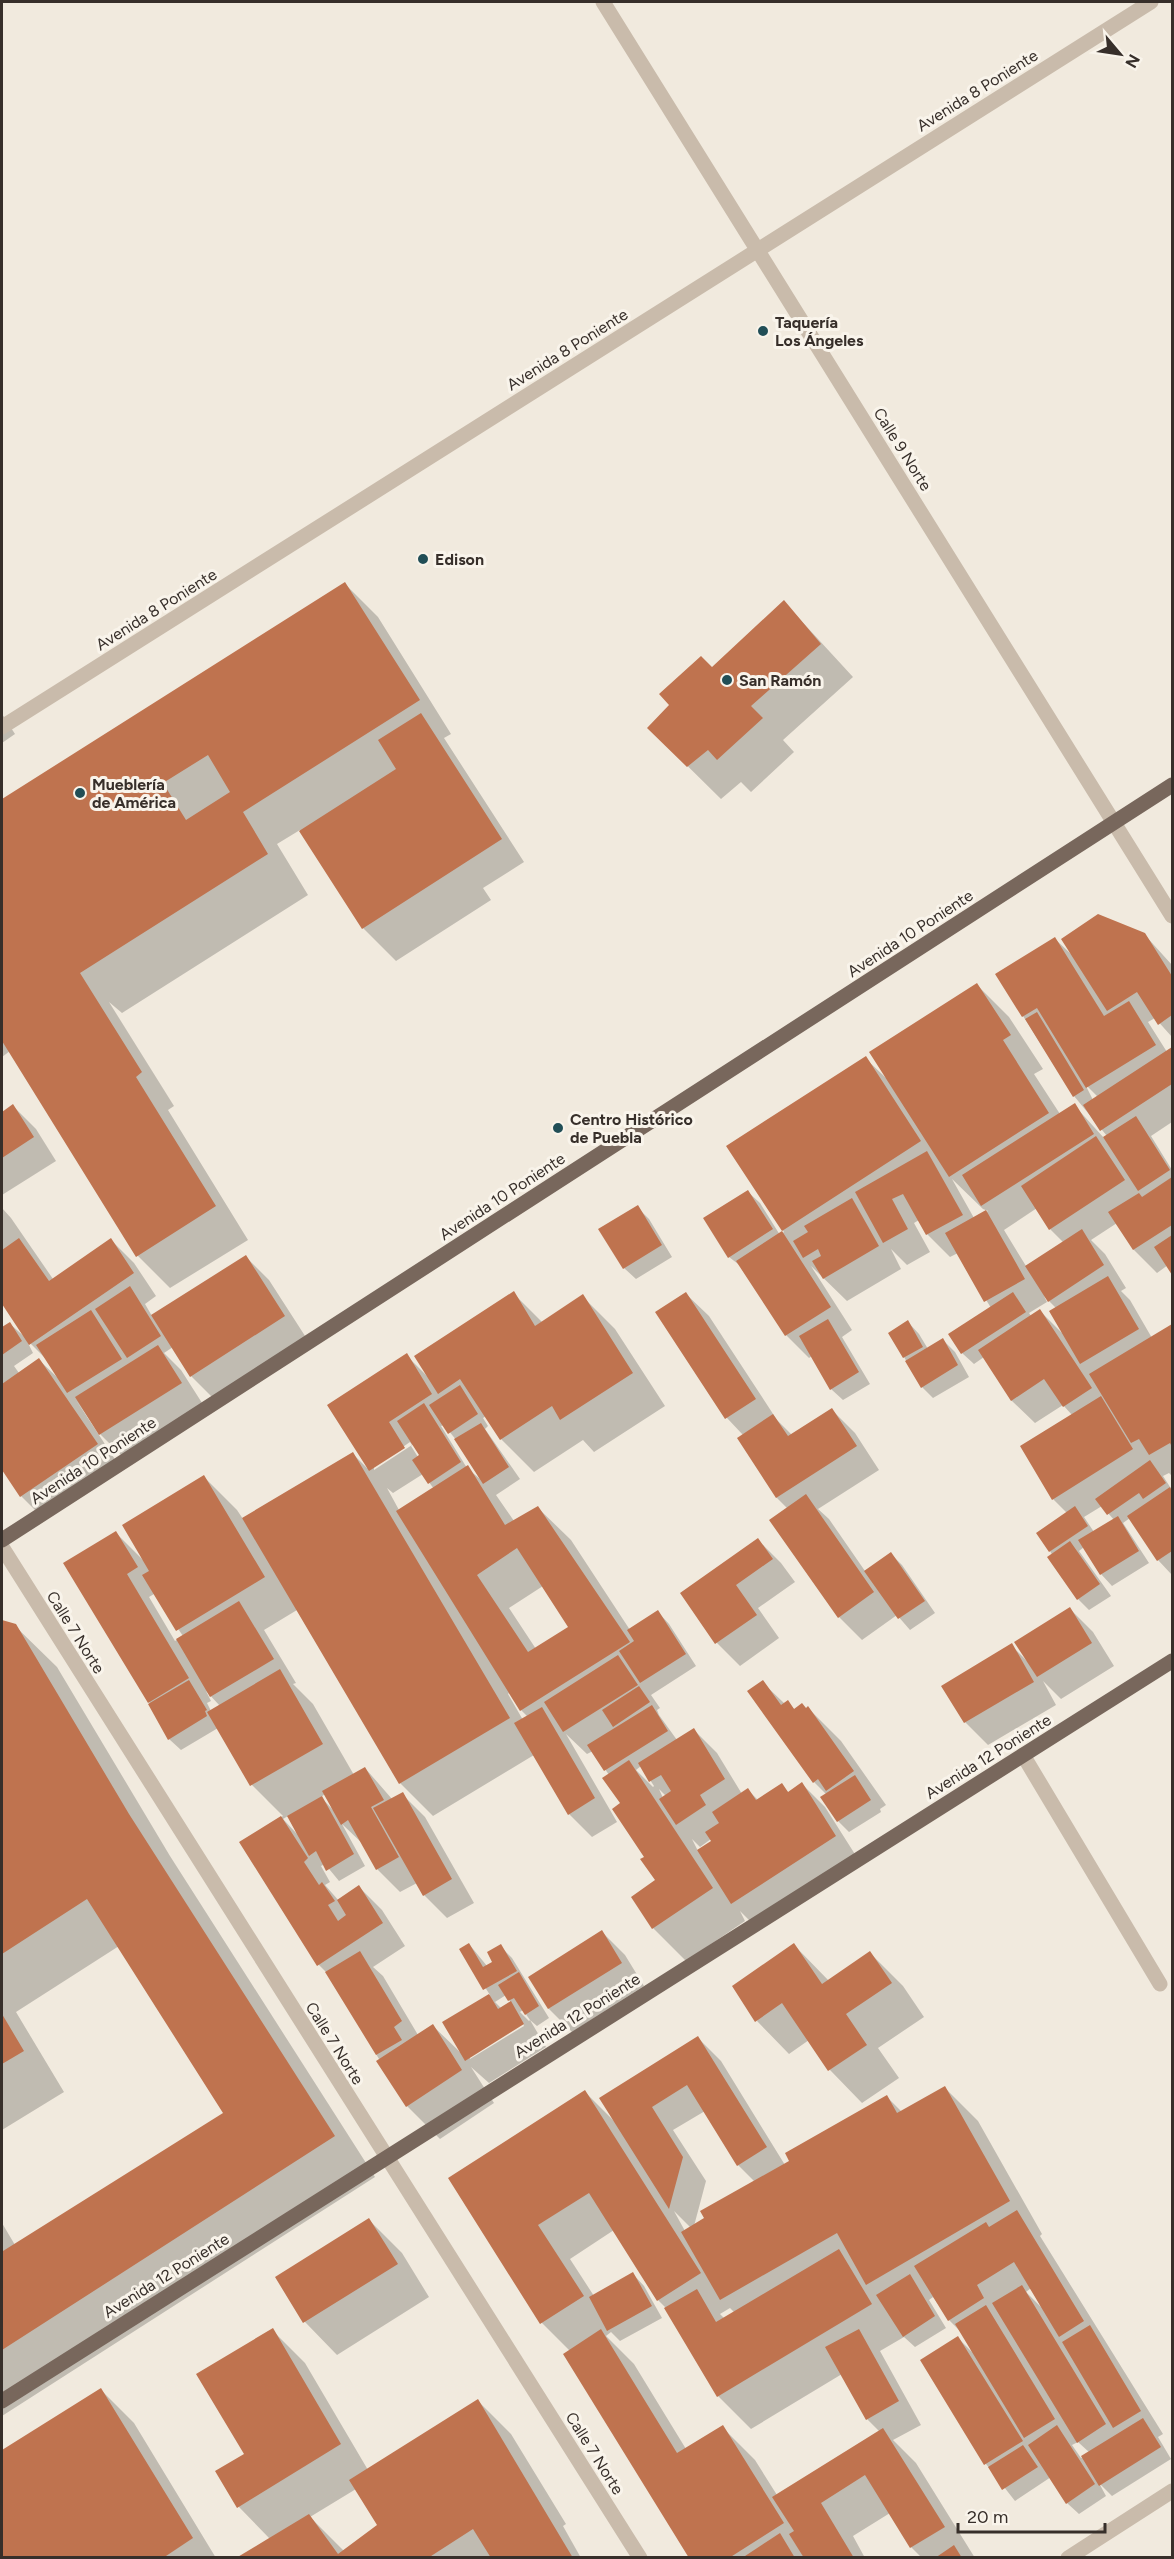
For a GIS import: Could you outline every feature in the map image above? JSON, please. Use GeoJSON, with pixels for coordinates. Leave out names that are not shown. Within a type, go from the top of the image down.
{"type":"FeatureCollection","features":[{"type":"Feature","properties":{"kind":"main road","name":"Avenida 10 Poniente"},"geometry":{"type":"LineString","coordinates":[[2,1540],[1173,785]]}},
{"type":"Feature","properties":{"kind":"main road","name":"Avenida 12 Poniente"},"geometry":{"type":"LineString","coordinates":[[2,2401],[1173,1661]]}},
{"type":"Feature","properties":{"kind":"street","name":"Calle 9 Norte"},"geometry":{"type":"LineString","coordinates":[[603,2],[1173,916]]}},
{"type":"Feature","properties":{"kind":"street","name":"Avenida 8 Poniente"},"geometry":{"type":"LineString","coordinates":[[2,727],[1151,2]]}},
{"type":"Feature","properties":{"kind":"street","name":"Calle 7 Norte"},"geometry":{"type":"LineString","coordinates":[[2,1547],[640,2558]]}},
{"type":"Feature","properties":{"kind":"street"},"geometry":{"type":"LineString","coordinates":[[1023,1755],[1160,1984]]}},
{"type":"Feature","properties":{"kind":"street"},"geometry":{"type":"LineString","coordinates":[[1068,2558],[1173,2491]]}},
{"type":"Feature","properties":{"kind":"building"},"geometry":{"type":"Polygon","coordinates":[[[345,582],[420,700],[243,812],[268,854],[80,973],[142,1072],[136,1077],[216,1206],[136,1257],[2,1041],[2,799],[345,582]],[[208,755],[163,783],[186,820],[230,792],[208,755]]]}},
{"type":"Feature","properties":{"kind":"building","name":"San Ramón"},"geometry":{"type":"Polygon","coordinates":[[[784,600],[821,644],[751,706],[763,718],[717,760],[708,750],[687,767],[647,728],[669,705],[659,694],[701,656],[712,667],[784,600]]]}},
{"type":"Feature","properties":{"kind":"building"},"geometry":{"type":"Polygon","coordinates":[[[421,713],[502,839],[362,929],[299,831],[396,769],[378,740],[421,713]]]}},
{"type":"Feature","properties":{"kind":"building"},"geometry":{"type":"Polygon","coordinates":[[[1098,914],[1145,933],[1172,976],[1172,1015],[1158,1025],[1137,992],[1107,1011],[1061,939],[1098,914]]]}},
{"type":"Feature","properties":{"kind":"building"},"geometry":{"type":"Polygon","coordinates":[[[1055,937],[1104,1016],[1129,1001],[1156,1045],[1086,1088],[1037,1008],[1022,1017],[995,974],[1055,937]]]}},
{"type":"Feature","properties":{"kind":"building"},"geometry":{"type":"Polygon","coordinates":[[[977,983],[1011,1035],[1003,1040],[1049,1113],[949,1177],[869,1052],[977,983]]]}},
{"type":"Feature","properties":{"kind":"building"},"geometry":{"type":"Polygon","coordinates":[[[1037,1012],[1084,1090],[1073,1097],[1025,1019],[1037,1012]]]}},
{"type":"Feature","properties":{"kind":"building"},"geometry":{"type":"Polygon","coordinates":[[[1172,1047],[1172,1084],[1100,1131],[1083,1105],[1172,1047]]]}},
{"type":"Feature","properties":{"kind":"building"},"geometry":{"type":"Polygon","coordinates":[[[866,1056],[921,1141],[782,1231],[726,1146],[866,1056]]]}},
{"type":"Feature","properties":{"kind":"building"},"geometry":{"type":"Polygon","coordinates":[[[1075,1103],[1094,1134],[981,1206],[962,1175],[1075,1103]]]}},
{"type":"Feature","properties":{"kind":"building"},"geometry":{"type":"Polygon","coordinates":[[[13,1104],[34,1137],[2,1158],[2,1112],[13,1104]]]}},
{"type":"Feature","properties":{"kind":"building"},"geometry":{"type":"Polygon","coordinates":[[[1136,1116],[1170,1170],[1138,1191],[1103,1137],[1136,1116]]]}},
{"type":"Feature","properties":{"kind":"building"},"geometry":{"type":"Polygon","coordinates":[[[1096,1136],[1125,1180],[1049,1230],[1021,1186],[1096,1136]]]}},
{"type":"Feature","properties":{"kind":"building"},"geometry":{"type":"Polygon","coordinates":[[[927,1151],[963,1215],[926,1235],[903,1194],[892,1199],[908,1229],[883,1243],[855,1192],[927,1151]]]}},
{"type":"Feature","properties":{"kind":"building"},"geometry":{"type":"Polygon","coordinates":[[[1172,1177],[1172,1225],[1133,1250],[1108,1212],[1139,1193],[1142,1197],[1172,1177]]]}},
{"type":"Feature","properties":{"kind":"building"},"geometry":{"type":"Polygon","coordinates":[[[748,1190],[773,1229],[728,1258],[703,1218],[748,1190]]]}},
{"type":"Feature","properties":{"kind":"building"},"geometry":{"type":"Polygon","coordinates":[[[852,1198],[879,1246],[823,1279],[812,1261],[821,1256],[818,1249],[803,1258],[793,1241],[808,1232],[804,1226],[852,1198]]]}},
{"type":"Feature","properties":{"kind":"building"},"geometry":{"type":"Polygon","coordinates":[[[638,1205],[662,1245],[623,1269],[598,1229],[638,1205]]]}},
{"type":"Feature","properties":{"kind":"building"},"geometry":{"type":"Polygon","coordinates":[[[986,1210],[1025,1279],[984,1302],[945,1233],[986,1210]]]}},
{"type":"Feature","properties":{"kind":"building"},"geometry":{"type":"Polygon","coordinates":[[[1082,1229],[1104,1265],[1048,1302],[1025,1266],[1082,1229]]]}},
{"type":"Feature","properties":{"kind":"building"},"geometry":{"type":"Polygon","coordinates":[[[782,1231],[831,1307],[785,1336],[736,1261],[782,1231]]]}},
{"type":"Feature","properties":{"kind":"building"},"geometry":{"type":"Polygon","coordinates":[[[1172,1235],[1172,1275],[1154,1247],[1172,1235]]]}},
{"type":"Feature","properties":{"kind":"building"},"geometry":{"type":"Polygon","coordinates":[[[19,1238],[49,1281],[111,1238],[134,1273],[29,1345],[2,1304],[2,1250],[19,1238]]]}},
{"type":"Feature","properties":{"kind":"building"},"geometry":{"type":"Polygon","coordinates":[[[246,1255],[285,1316],[190,1377],[151,1315],[246,1255]]]}},
{"type":"Feature","properties":{"kind":"building"},"geometry":{"type":"Polygon","coordinates":[[[1108,1276],[1139,1329],[1080,1364],[1049,1311],[1108,1276]]]}},
{"type":"Feature","properties":{"kind":"building"},"geometry":{"type":"Polygon","coordinates":[[[130,1286],[161,1336],[127,1358],[95,1309],[130,1286]]]}},
{"type":"Feature","properties":{"kind":"building"},"geometry":{"type":"Polygon","coordinates":[[[514,1291],[535,1326],[583,1294],[633,1373],[560,1420],[552,1406],[500,1440],[460,1379],[438,1394],[414,1356],[514,1291]]]}},
{"type":"Feature","properties":{"kind":"building"},"geometry":{"type":"Polygon","coordinates":[[[686,1292],[756,1399],[725,1419],[655,1312],[686,1292]]]}},
{"type":"Feature","properties":{"kind":"building"},"geometry":{"type":"Polygon","coordinates":[[[1013,1292],[1026,1312],[961,1354],[948,1334],[1013,1292]]]}},
{"type":"Feature","properties":{"kind":"building"},"geometry":{"type":"Polygon","coordinates":[[[1040,1309],[1092,1388],[1063,1407],[1044,1379],[1011,1401],[978,1350],[1040,1309]]]}},
{"type":"Feature","properties":{"kind":"building"},"geometry":{"type":"Polygon","coordinates":[[[91,1310],[122,1359],[67,1393],[36,1345],[91,1310]]]}},
{"type":"Feature","properties":{"kind":"building"},"geometry":{"type":"Polygon","coordinates":[[[828,1319],[859,1372],[830,1390],[799,1336],[828,1319]]]}},
{"type":"Feature","properties":{"kind":"building"},"geometry":{"type":"Polygon","coordinates":[[[908,1320],[923,1347],[903,1358],[888,1333],[908,1320]]]}},
{"type":"Feature","properties":{"kind":"building"},"geometry":{"type":"Polygon","coordinates":[[[10,1322],[22,1341],[2,1355],[2,1327],[10,1322]]]}},
{"type":"Feature","properties":{"kind":"building"},"geometry":{"type":"Polygon","coordinates":[[[1172,1324],[1172,1447],[1170,1443],[1149,1455],[1139,1439],[1131,1443],[1089,1374],[1172,1324]]]}},
{"type":"Feature","properties":{"kind":"building"},"geometry":{"type":"Polygon","coordinates":[[[943,1338],[958,1365],[921,1388],[905,1361],[943,1338]]]}},
{"type":"Feature","properties":{"kind":"building"},"geometry":{"type":"Polygon","coordinates":[[[158,1345],[182,1383],[99,1435],[75,1397],[158,1345]]]}},
{"type":"Feature","properties":{"kind":"building"},"geometry":{"type":"Polygon","coordinates":[[[407,1353],[432,1394],[389,1422],[405,1448],[369,1471],[327,1405],[407,1353]]]}},
{"type":"Feature","properties":{"kind":"building"},"geometry":{"type":"Polygon","coordinates":[[[39,1358],[98,1444],[20,1497],[2,1470],[2,1384],[39,1358]]]}},
{"type":"Feature","properties":{"kind":"building"},"geometry":{"type":"Polygon","coordinates":[[[460,1385],[478,1414],[448,1434],[429,1405],[460,1385]]]}},
{"type":"Feature","properties":{"kind":"building"},"geometry":{"type":"Polygon","coordinates":[[[1101,1396],[1133,1449],[1052,1500],[1020,1446],[1101,1396]]]}},
{"type":"Feature","properties":{"kind":"building"},"geometry":{"type":"Polygon","coordinates":[[[424,1403],[461,1462],[428,1484],[412,1460],[419,1455],[397,1421],[424,1403]]]}},
{"type":"Feature","properties":{"kind":"building"},"geometry":{"type":"Polygon","coordinates":[[[832,1408],[857,1446],[776,1498],[737,1438],[773,1414],[788,1436],[832,1408]]]}},
{"type":"Feature","properties":{"kind":"building"},"geometry":{"type":"Polygon","coordinates":[[[481,1423],[509,1467],[483,1484],[454,1439],[481,1423]]]}},
{"type":"Feature","properties":{"kind":"building"},"geometry":{"type":"Polygon","coordinates":[[[353,1452],[510,1718],[399,1784],[242,1518],[353,1452]]]}},
{"type":"Feature","properties":{"kind":"building"},"geometry":{"type":"Polygon","coordinates":[[[1150,1460],[1166,1483],[1143,1499],[1139,1493],[1107,1515],[1095,1499],[1150,1460]]]}},
{"type":"Feature","properties":{"kind":"building"},"geometry":{"type":"Polygon","coordinates":[[[468,1465],[505,1525],[538,1506],[630,1642],[520,1711],[396,1511],[468,1465]],[[517,1548],[477,1575],[528,1652],[568,1627],[517,1548]]]}},
{"type":"Feature","properties":{"kind":"building"},"geometry":{"type":"Polygon","coordinates":[[[204,1475],[265,1577],[176,1631],[142,1575],[149,1571],[122,1525],[204,1475]]]}},
{"type":"Feature","properties":{"kind":"building"},"geometry":{"type":"Polygon","coordinates":[[[1170,1487],[1172,1491],[1172,1551],[1157,1561],[1127,1516],[1170,1487]]]}},
{"type":"Feature","properties":{"kind":"building"},"geometry":{"type":"Polygon","coordinates":[[[806,1494],[874,1592],[838,1618],[769,1520],[806,1494]]]}},
{"type":"Feature","properties":{"kind":"building"},"geometry":{"type":"Polygon","coordinates":[[[1075,1506],[1088,1526],[1049,1552],[1036,1533],[1075,1506]]]}},
{"type":"Feature","properties":{"kind":"building"},"geometry":{"type":"Polygon","coordinates":[[[1118,1516],[1139,1551],[1100,1575],[1078,1540],[1118,1516]]]}},
{"type":"Feature","properties":{"kind":"building"},"geometry":{"type":"Polygon","coordinates":[[[116,1531],[138,1567],[127,1574],[189,1678],[148,1703],[63,1563],[116,1531]]]}},
{"type":"Feature","properties":{"kind":"building"},"geometry":{"type":"Polygon","coordinates":[[[758,1538],[773,1559],[736,1585],[757,1615],[715,1644],[680,1593],[758,1538]]]}},
{"type":"Feature","properties":{"kind":"building"},"geometry":{"type":"Polygon","coordinates":[[[1070,1541],[1100,1584],[1077,1600],[1047,1557],[1070,1541]]]}},
{"type":"Feature","properties":{"kind":"building"},"geometry":{"type":"Polygon","coordinates":[[[891,1552],[925,1601],[898,1619],[864,1571],[891,1552]]]}},
{"type":"Feature","properties":{"kind":"building"},"geometry":{"type":"Polygon","coordinates":[[[239,1601],[274,1659],[210,1697],[176,1639],[239,1601]]]}},
{"type":"Feature","properties":{"kind":"building"},"geometry":{"type":"Polygon","coordinates":[[[1070,1607],[1092,1643],[1037,1677],[1014,1642],[1070,1607]]]}},
{"type":"Feature","properties":{"kind":"building"},"geometry":{"type":"Polygon","coordinates":[[[658,1610],[686,1654],[640,1683],[619,1651],[634,1641],[627,1630],[658,1610]]]}},
{"type":"Feature","properties":{"kind":"building"},"geometry":{"type":"Polygon","coordinates":[[[2,1620],[16,1624],[129,1814],[335,2136],[2,2350],[2,2248],[3,2251],[223,2113],[87,1899],[2,1954],[2,1620]]]}},
{"type":"Feature","properties":{"kind":"building"},"geometry":{"type":"Polygon","coordinates":[[[1012,1643],[1034,1682],[964,1723],[941,1686],[1012,1643]]]}},
{"type":"Feature","properties":{"kind":"building"},"geometry":{"type":"Polygon","coordinates":[[[618,1655],[638,1685],[563,1732],[544,1702],[618,1655]]]}},
{"type":"Feature","properties":{"kind":"building"},"geometry":{"type":"Polygon","coordinates":[[[280,1669],[323,1744],[250,1786],[207,1712],[280,1669]]]}},
{"type":"Feature","properties":{"kind":"building"},"geometry":{"type":"Polygon","coordinates":[[[189,1680],[207,1710],[205,1711],[207,1716],[168,1740],[148,1704],[189,1680]]]}},
{"type":"Feature","properties":{"kind":"building"},"geometry":{"type":"Polygon","coordinates":[[[763,1680],[781,1705],[788,1700],[794,1709],[802,1703],[806,1708],[808,1706],[854,1771],[826,1791],[818,1779],[813,1783],[747,1691],[763,1680]]]}},
{"type":"Feature","properties":{"kind":"building"},"geometry":{"type":"Polygon","coordinates":[[[639,1686],[650,1702],[613,1727],[602,1710],[639,1686]]]}},
{"type":"Feature","properties":{"kind":"building"},"geometry":{"type":"Polygon","coordinates":[[[652,1705],[668,1731],[604,1771],[587,1745],[652,1705]]]}},
{"type":"Feature","properties":{"kind":"building"},"geometry":{"type":"Polygon","coordinates":[[[542,1707],[595,1798],[568,1815],[514,1723],[542,1707]]]}},
{"type":"Feature","properties":{"kind":"building"},"geometry":{"type":"Polygon","coordinates":[[[694,1728],[725,1779],[700,1795],[706,1805],[676,1825],[659,1799],[671,1791],[661,1775],[649,1782],[638,1763],[694,1728]]]}},
{"type":"Feature","properties":{"kind":"building"},"geometry":{"type":"Polygon","coordinates":[[[629,1760],[713,1888],[652,1929],[631,1897],[655,1880],[640,1859],[644,1857],[612,1809],[620,1803],[602,1778],[629,1760]]]}},
{"type":"Feature","properties":{"kind":"building"},"geometry":{"type":"Polygon","coordinates":[[[365,1767],[384,1800],[371,1807],[399,1857],[376,1870],[348,1820],[341,1825],[322,1791],[365,1767]]]}},
{"type":"Feature","properties":{"kind":"building"},"geometry":{"type":"Polygon","coordinates":[[[855,1775],[871,1800],[837,1822],[820,1797],[855,1775]]]}},
{"type":"Feature","properties":{"kind":"building"},"geometry":{"type":"Polygon","coordinates":[[[802,1782],[836,1836],[731,1904],[697,1850],[711,1841],[705,1832],[719,1823],[712,1812],[748,1788],[756,1800],[782,1783],[788,1792],[802,1782]]]}},
{"type":"Feature","properties":{"kind":"building"},"geometry":{"type":"Polygon","coordinates":[[[403,1792],[452,1879],[423,1896],[373,1808],[403,1792]]]}},
{"type":"Feature","properties":{"kind":"building"},"geometry":{"type":"Polygon","coordinates":[[[322,1796],[354,1854],[326,1871],[316,1851],[309,1856],[287,1816],[322,1796]]]}},
{"type":"Feature","properties":{"kind":"building"},"geometry":{"type":"Polygon","coordinates":[[[281,1816],[308,1858],[304,1862],[319,1885],[322,1882],[335,1901],[328,1905],[338,1921],[346,1915],[337,1900],[359,1885],[383,1923],[317,1966],[239,1842],[281,1816]]]}},
{"type":"Feature","properties":{"kind":"building"},"geometry":{"type":"Polygon","coordinates":[[[602,1930],[622,1963],[548,2009],[528,1977],[602,1930]]]}},
{"type":"Feature","properties":{"kind":"building"},"geometry":{"type":"Polygon","coordinates":[[[469,1943],[483,1967],[492,1962],[487,1952],[501,1944],[517,1971],[483,1990],[459,1949],[469,1943]]]}},
{"type":"Feature","properties":{"kind":"building"},"geometry":{"type":"Polygon","coordinates":[[[794,1943],[822,1984],[870,1951],[892,1983],[846,2014],[867,2045],[828,2071],[782,2003],[755,2022],[732,1986],[794,1943]]]}},
{"type":"Feature","properties":{"kind":"building"},"geometry":{"type":"Polygon","coordinates":[[[360,1951],[402,2021],[394,2027],[402,2040],[376,2055],[325,1972],[360,1951]]]}},
{"type":"Feature","properties":{"kind":"building"},"geometry":{"type":"Polygon","coordinates":[[[519,1972],[539,2006],[525,2015],[514,1998],[508,2001],[498,1985],[519,1972]]]}},
{"type":"Feature","properties":{"kind":"building"},"geometry":{"type":"Polygon","coordinates":[[[489,1994],[498,2009],[511,2001],[524,2024],[465,2061],[442,2022],[489,1994]]]}},
{"type":"Feature","properties":{"kind":"building"},"geometry":{"type":"Polygon","coordinates":[[[2,2014],[24,2051],[2,2064],[2,2014]]]}},
{"type":"Feature","properties":{"kind":"building"},"geometry":{"type":"Polygon","coordinates":[[[433,2024],[462,2070],[406,2107],[376,2061],[433,2024]]]}},
{"type":"Feature","properties":{"kind":"building"},"geometry":{"type":"Polygon","coordinates":[[[698,2036],[767,2147],[737,2166],[687,2085],[652,2107],[683,2157],[669,2209],[599,2098],[698,2036]]]}},
{"type":"Feature","properties":{"kind":"building"},"geometry":{"type":"Polygon","coordinates":[[[945,2086],[1010,2201],[866,2285],[837,2233],[720,2300],[681,2232],[704,2218],[700,2211],[789,2161],[785,2153],[887,2095],[897,2113],[945,2086]]]}},
{"type":"Feature","properties":{"kind":"building"},"geometry":{"type":"Polygon","coordinates":[[[585,2090],[701,2273],[657,2301],[589,2193],[538,2225],[584,2296],[540,2324],[448,2178],[585,2090]]]}},
{"type":"Feature","properties":{"kind":"building"},"geometry":{"type":"Polygon","coordinates":[[[1017,2210],[1084,2321],[1059,2337],[1014,2262],[977,2285],[984,2298],[948,2321],[914,2266],[986,2222],[989,2227],[1017,2210]]]}},
{"type":"Feature","properties":{"kind":"building"},"geometry":{"type":"Polygon","coordinates":[[[369,2218],[398,2264],[303,2323],[275,2277],[369,2218]]]}},
{"type":"Feature","properties":{"kind":"building"},"geometry":{"type":"Polygon","coordinates":[[[839,2249],[872,2304],[717,2397],[664,2308],[697,2289],[716,2322],[839,2249]]]}},
{"type":"Feature","properties":{"kind":"building"},"geometry":{"type":"Polygon","coordinates":[[[633,2272],[652,2306],[607,2331],[589,2297],[633,2272]]]}},
{"type":"Feature","properties":{"kind":"building"},"geometry":{"type":"Polygon","coordinates":[[[910,2274],[935,2316],[903,2337],[876,2295],[910,2274]]]}},
{"type":"Feature","properties":{"kind":"building"},"geometry":{"type":"Polygon","coordinates":[[[1022,2285],[1106,2424],[1077,2443],[992,2303],[1022,2285]]]}},
{"type":"Feature","properties":{"kind":"building"},"geometry":{"type":"Polygon","coordinates":[[[986,2305],[1055,2419],[1024,2438],[955,2324],[986,2305]]]}},
{"type":"Feature","properties":{"kind":"building"},"geometry":{"type":"Polygon","coordinates":[[[1090,2325],[1141,2411],[1113,2428],[1062,2342],[1090,2325]]]}},
{"type":"Feature","properties":{"kind":"building"},"geometry":{"type":"Polygon","coordinates":[[[273,2328],[341,2444],[237,2508],[215,2471],[244,2454],[196,2374],[273,2328]]]}},
{"type":"Feature","properties":{"kind":"building"},"geometry":{"type":"Polygon","coordinates":[[[601,2329],[677,2453],[723,2425],[784,2523],[729,2558],[689,2558],[563,2354],[601,2329]]]}},
{"type":"Feature","properties":{"kind":"building"},"geometry":{"type":"Polygon","coordinates":[[[859,2329],[899,2401],[866,2420],[825,2347],[859,2329]]]}},
{"type":"Feature","properties":{"kind":"building"},"geometry":{"type":"Polygon","coordinates":[[[958,2336],[1023,2441],[984,2465],[920,2360],[958,2336]]]}},
{"type":"Feature","properties":{"kind":"building"},"geometry":{"type":"Polygon","coordinates":[[[101,2388],[193,2538],[163,2558],[2,2558],[2,2450],[101,2388]]]}},
{"type":"Feature","properties":{"kind":"building"},"geometry":{"type":"Polygon","coordinates":[[[478,2399],[573,2558],[491,2558],[473,2529],[428,2558],[236,2558],[309,2514],[338,2554],[377,2525],[349,2480],[478,2399]]]}},
{"type":"Feature","properties":{"kind":"building"},"geometry":{"type":"Polygon","coordinates":[[[1143,2418],[1161,2447],[1099,2486],[1081,2456],[1143,2418]]]}},
{"type":"Feature","properties":{"kind":"building"},"geometry":{"type":"Polygon","coordinates":[[[1057,2425],[1095,2484],[1066,2504],[1028,2445],[1057,2425]]]}},
{"type":"Feature","properties":{"kind":"building"},"geometry":{"type":"Polygon","coordinates":[[[883,2428],[945,2527],[910,2548],[865,2475],[821,2503],[854,2558],[804,2558],[789,2534],[794,2531],[772,2497],[883,2428]]]}},
{"type":"Feature","properties":{"kind":"building"},"geometry":{"type":"Polygon","coordinates":[[[1023,2445],[1038,2467],[1002,2490],[988,2467],[1023,2445]]]}},
{"type":"Feature","properties":{"kind":"building"},"geometry":{"type":"Polygon","coordinates":[[[780,2533],[795,2558],[742,2558],[780,2533]]]}},
{"type":"Feature","properties":{"kind":"building"},"geometry":{"type":"Polygon","coordinates":[[[954,2545],[962,2558],[935,2558],[954,2545]]]}},
{"type":"Feature","properties":{"kind":"place","name":"Taquería Los Ángeles"},"geometry":{"type":"Point","coordinates":[763,331]}},
{"type":"Feature","properties":{"kind":"place","name":"Edison"},"geometry":{"type":"Point","coordinates":[423,559]}},
{"type":"Feature","properties":{"kind":"place","name":"San Ramón"},"geometry":{"type":"Point","coordinates":[727,680]}},
{"type":"Feature","properties":{"kind":"place","name":"Mueblería de América"},"geometry":{"type":"Point","coordinates":[80,793]}},
{"type":"Feature","properties":{"kind":"place","name":"Centro Histórico de Puebla"},"geometry":{"type":"Point","coordinates":[558,1128]}}]}
